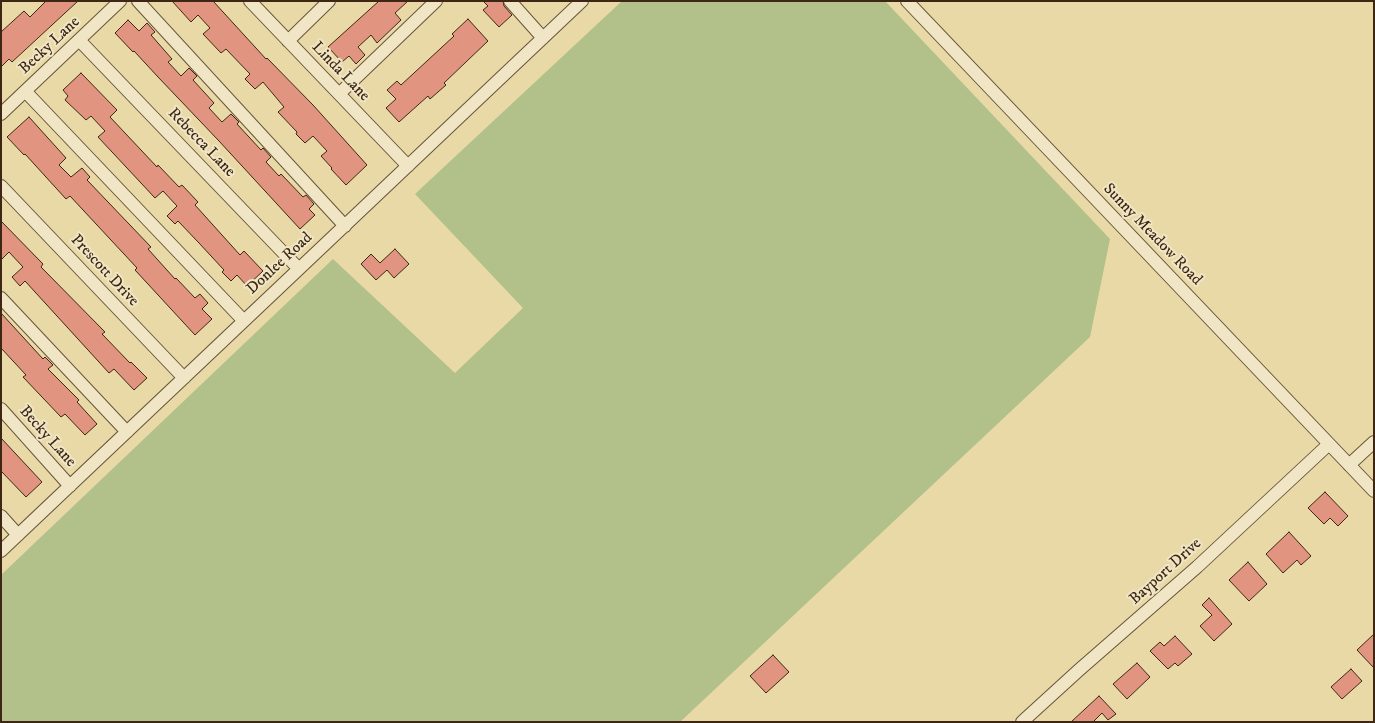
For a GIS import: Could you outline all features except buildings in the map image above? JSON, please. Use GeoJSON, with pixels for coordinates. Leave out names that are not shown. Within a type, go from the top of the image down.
{"type":"FeatureCollection","features":[{"type":"Feature","properties":{"kind":"street","name":"Becky Lane"},"geometry":{"type":"LineString","coordinates":[[1,114],[120,1]]}},
{"type":"Feature","properties":{"kind":"street"},"geometry":{"type":"LineString","coordinates":[[138,1],[345,226]]}},
{"type":"Feature","properties":{"kind":"street","name":"Linda Lane"},"geometry":{"type":"LineString","coordinates":[[250,1],[408,166]]}},
{"type":"Feature","properties":{"kind":"street"},"geometry":{"type":"LineString","coordinates":[[288,40],[329,1]]}},
{"type":"Feature","properties":{"kind":"street"},"geometry":{"type":"LineString","coordinates":[[339,94],[436,1]]}},
{"type":"Feature","properties":{"kind":"street"},"geometry":{"type":"LineString","coordinates":[[510,1],[543,38]]}},
{"type":"Feature","properties":{"kind":"street","name":"Donlee Road"},"geometry":{"type":"LineString","coordinates":[[1,551],[582,1]]}},
{"type":"Feature","properties":{"kind":"street","name":"Sunny Meadow Road"},"geometry":{"type":"LineString","coordinates":[[907,1],[1374,491]]}},
{"type":"Feature","properties":{"kind":"street","name":"Rebecca Lane"},"geometry":{"type":"LineString","coordinates":[[79,40],[299,269]]}},
{"type":"Feature","properties":{"kind":"street"},"geometry":{"type":"LineString","coordinates":[[25,91],[244,321]]}},
{"type":"Feature","properties":{"kind":"street","name":"Prescott Drive"},"geometry":{"type":"LineString","coordinates":[[1,186],[184,378]]}},
{"type":"Feature","properties":{"kind":"street"},"geometry":{"type":"LineString","coordinates":[[1,298],[126,432]]}},
{"type":"Feature","properties":{"kind":"street","name":"Becky Lane"},"geometry":{"type":"LineString","coordinates":[[1,409],[70,486]]}},
{"type":"Feature","properties":{"kind":"street"},"geometry":{"type":"LineString","coordinates":[[1349,465],[1374,442]]}},
{"type":"Feature","properties":{"kind":"street","name":"Bayport Drive"},"geometry":{"type":"LineString","coordinates":[[1022,722],[1197,567],[1329,444]]}},
{"type":"Feature","properties":{"kind":"street"},"geometry":{"type":"LineString","coordinates":[[1,516],[18,535]]}},
{"type":"Feature","properties":{"kind":"green space"},"geometry":{"type":"Polygon","coordinates":[[[622,1],[885,1],[1110,239],[1090,337],[680,722],[1,722],[1,575],[333,259],[455,373],[523,308],[415,194],[622,1]]]}}]}
